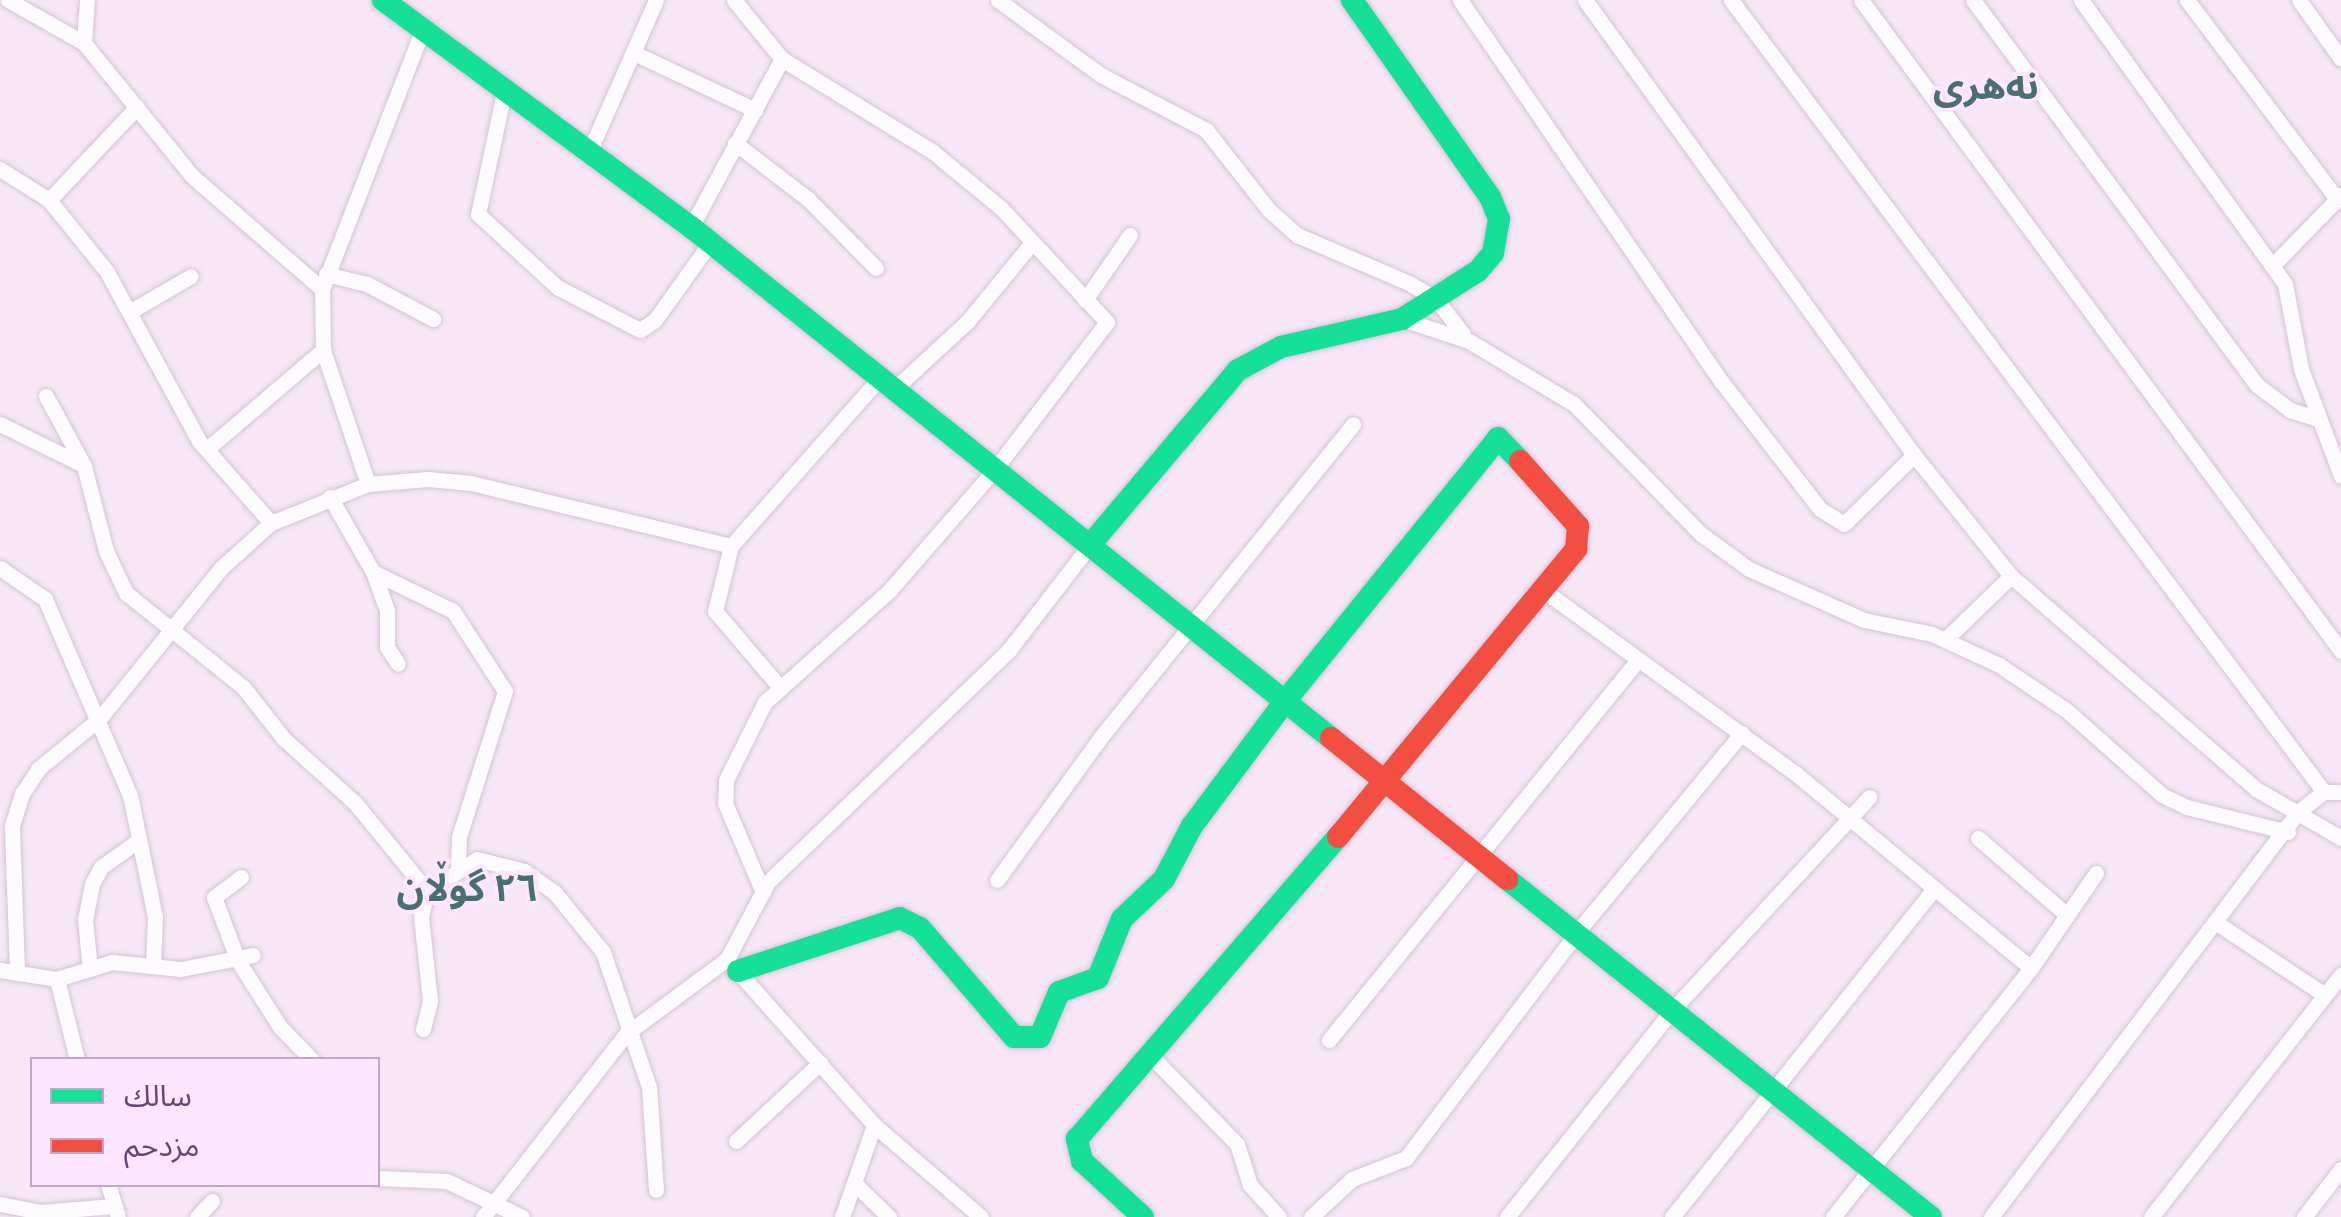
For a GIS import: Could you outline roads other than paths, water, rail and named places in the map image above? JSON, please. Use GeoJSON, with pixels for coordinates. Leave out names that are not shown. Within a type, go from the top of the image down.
{"type":"FeatureCollection","features":[{"type":"Feature","properties":{"kind":"street"},"geometry":{"type":"LineString","coordinates":[[8,0],[84,43],[192,176],[324,281],[366,284],[434,319]]}},
{"type":"Feature","properties":{"kind":"street"},"geometry":{"type":"LineString","coordinates":[[84,43],[87,0]]}},
{"type":"Feature","properties":{"kind":"street"},"geometry":{"type":"LineString","coordinates":[[383,0],[690,227],[1578,931],[1931,1217]]}},
{"type":"Feature","properties":{"kind":"street"},"geometry":{"type":"LineString","coordinates":[[589,152],[656,0]]}},
{"type":"Feature","properties":{"kind":"street"},"geometry":{"type":"LineString","coordinates":[[734,0],[782,59],[933,152],[1001,208],[1030,245],[1105,316],[1104,333],[995,470],[890,590],[778,685],[726,780],[724,803],[762,892]]}},
{"type":"Feature","properties":{"kind":"street"},"geometry":{"type":"LineString","coordinates":[[998,0],[1101,76],[1206,130],[1269,210],[1297,235],[1436,299],[1470,341]]}},
{"type":"Feature","properties":{"kind":"street"},"geometry":{"type":"LineString","coordinates":[[732,965],[762,892],[1009,650],[1090,545],[1238,370],[1281,347],[1402,318],[1486,263],[1498,242],[1499,219],[1352,0]]}},
{"type":"Feature","properties":{"kind":"street"},"geometry":{"type":"LineString","coordinates":[[1460,0],[1721,381],[1828,516],[1844,524],[1914,454]]}},
{"type":"Feature","properties":{"kind":"street"},"geometry":{"type":"LineString","coordinates":[[1585,0],[1914,454],[2011,576],[2256,789],[2341,838]]}},
{"type":"Feature","properties":{"kind":"street"},"geometry":{"type":"LineString","coordinates":[[1731,0],[2333,792],[2298,812],[2288,832],[1990,1217]]}},
{"type":"Feature","properties":{"kind":"street"},"geometry":{"type":"LineString","coordinates":[[1861,0],[2341,651]]}},
{"type":"Feature","properties":{"kind":"street"},"geometry":{"type":"LineString","coordinates":[[1973,0],[2258,385],[2290,410],[2317,419]]}},
{"type":"Feature","properties":{"kind":"street"},"geometry":{"type":"LineString","coordinates":[[2081,0],[2285,284],[2317,419],[2341,476]]}},
{"type":"Feature","properties":{"kind":"street"},"geometry":{"type":"LineString","coordinates":[[2187,0],[2338,197],[2273,265]]}},
{"type":"Feature","properties":{"kind":"street"},"geometry":{"type":"LineString","coordinates":[[2299,0],[2341,59]]}},
{"type":"Feature","properties":{"kind":"street"},"geometry":{"type":"LineString","coordinates":[[368,484],[323,350],[324,281],[422,32]]}},
{"type":"Feature","properties":{"kind":"street"},"geometry":{"type":"LineString","coordinates":[[634,53],[754,110]]}},
{"type":"Feature","properties":{"kind":"street"},"geometry":{"type":"LineString","coordinates":[[690,227],[782,59]]}},
{"type":"Feature","properties":{"kind":"street"},"geometry":{"type":"LineString","coordinates":[[504,92],[478,214],[557,287],[640,330],[655,320],[710,243]]}},
{"type":"Feature","properties":{"kind":"street"},"geometry":{"type":"LineString","coordinates":[[49,200],[137,107]]}},
{"type":"Feature","properties":{"kind":"street"},"geometry":{"type":"LineString","coordinates":[[735,143],[808,198],[876,268]]}},
{"type":"Feature","properties":{"kind":"street"},"geometry":{"type":"LineString","coordinates":[[0,169],[49,200],[132,311],[178,406],[208,449],[271,523]]}},
{"type":"Feature","properties":{"kind":"street"},"geometry":{"type":"LineString","coordinates":[[1085,300],[1130,235]]}},
{"type":"Feature","properties":{"kind":"street"},"geometry":{"type":"LineString","coordinates":[[778,685],[715,611],[731,546],[886,385],[967,322],[1030,245]]}},
{"type":"Feature","properties":{"kind":"street"},"geometry":{"type":"LineString","coordinates":[[132,311],[191,276]]}},
{"type":"Feature","properties":{"kind":"street"},"geometry":{"type":"LineString","coordinates":[[1402,318],[1470,341],[1574,404],[1725,554],[1864,620],[1945,640],[2029,681],[2162,794],[2186,807],[2288,832]]}},
{"type":"Feature","properties":{"kind":"street"},"geometry":{"type":"LineString","coordinates":[[208,449],[323,350]]}},
{"type":"Feature","properties":{"kind":"street"},"geometry":{"type":"LineString","coordinates":[[46,396],[84,466],[115,578],[243,687],[284,739],[355,803],[426,891]]}},
{"type":"Feature","properties":{"kind":"street"},"geometry":{"type":"LineString","coordinates":[[0,424],[84,466]]}},
{"type":"Feature","properties":{"kind":"street"},"geometry":{"type":"LineString","coordinates":[[997,880],[1016,846],[1353,424]]}},
{"type":"Feature","properties":{"kind":"street"},"geometry":{"type":"LineString","coordinates":[[482,1217],[627,1033],[732,965],[900,918],[920,928],[1014,1036],[1040,1037],[1059,992],[1098,978],[1106,968],[1122,919],[1164,879],[1192,826],[1286,700],[1498,438],[1531,466],[1578,526],[1576,549],[1388,780],[1077,1139],[1076,1150],[1143,1217]]}},
{"type":"Feature","properties":{"kind":"street"},"geometry":{"type":"LineString","coordinates":[[246,958],[180,969],[112,962],[57,978],[8,970],[12,826],[22,794],[38,769],[100,718],[172,626],[271,523],[368,484],[471,483],[731,546]]}},
{"type":"Feature","properties":{"kind":"street"},"geometry":{"type":"LineString","coordinates":[[330,497],[373,572],[386,610],[386,647],[398,664]]}},
{"type":"Feature","properties":{"kind":"street"},"geometry":{"type":"LineString","coordinates":[[0,568],[45,599],[66,657],[100,718],[130,795],[155,917],[154,965]]}},
{"type":"Feature","properties":{"kind":"street"},"geometry":{"type":"LineString","coordinates":[[373,572],[452,611],[505,691],[460,837],[458,867]]}},
{"type":"Feature","properties":{"kind":"street"},"geometry":{"type":"LineString","coordinates":[[1945,640],[2011,576]]}},
{"type":"Feature","properties":{"kind":"street"},"geometry":{"type":"LineString","coordinates":[[1543,590],[1742,733],[2031,968]]}},
{"type":"Feature","properties":{"kind":"street"},"geometry":{"type":"LineString","coordinates":[[1329,1040],[1638,660]]}},
{"type":"Feature","properties":{"kind":"street"},"geometry":{"type":"LineString","coordinates":[[1311,1217],[1352,1180],[1406,1158],[1578,931],[1742,733]]}},
{"type":"Feature","properties":{"kind":"street"},"geometry":{"type":"LineString","coordinates":[[1507,1217],[1673,1009],[1869,796]]}},
{"type":"Feature","properties":{"kind":"street"},"geometry":{"type":"LineString","coordinates":[[1978,838],[2068,915]]}},
{"type":"Feature","properties":{"kind":"street"},"geometry":{"type":"LineString","coordinates":[[90,969],[85,920],[92,884],[101,868],[139,840]]}},
{"type":"Feature","properties":{"kind":"street"},"geometry":{"type":"LineString","coordinates":[[423,1030],[430,1001],[421,917],[426,891],[477,858],[505,861],[555,894],[603,952],[627,1033],[649,1086],[656,1190]]}},
{"type":"Feature","properties":{"kind":"street"},"geometry":{"type":"LineString","coordinates":[[1834,1217],[2031,968],[2096,873]]}},
{"type":"Feature","properties":{"kind":"street"},"geometry":{"type":"LineString","coordinates":[[240,877],[214,898],[280,1026],[309,1057]]}},
{"type":"Feature","properties":{"kind":"street"},"geometry":{"type":"LineString","coordinates":[[1672,1217],[1934,890]]}},
{"type":"Feature","properties":{"kind":"street"},"geometry":{"type":"LineString","coordinates":[[2218,924],[2325,994]]}},
{"type":"Feature","properties":{"kind":"street"},"geometry":{"type":"LineString","coordinates":[[732,965],[874,1125],[981,1217]]}},
{"type":"Feature","properties":{"kind":"street"},"geometry":{"type":"LineString","coordinates":[[2151,1217],[2341,974]]}},
{"type":"Feature","properties":{"kind":"street"},"geometry":{"type":"LineString","coordinates":[[57,978],[76,1057]]}},
{"type":"Feature","properties":{"kind":"street"},"geometry":{"type":"LineString","coordinates":[[1150,1056],[1237,1144],[1250,1185],[1280,1217]]}},
{"type":"Feature","properties":{"kind":"street"},"geometry":{"type":"LineString","coordinates":[[736,1142],[820,1063]]}},
{"type":"Feature","properties":{"kind":"street"},"geometry":{"type":"LineString","coordinates":[[842,1217],[874,1125]]}},
{"type":"Feature","properties":{"kind":"street"},"geometry":{"type":"LineString","coordinates":[[2304,1217],[2341,1169]]}},
{"type":"Feature","properties":{"kind":"street"},"geometry":{"type":"LineString","coordinates":[[380,1178],[447,1181],[522,1217]]}},
{"type":"Feature","properties":{"kind":"street"},"geometry":{"type":"LineString","coordinates":[[854,1183],[889,1217]]}},
{"type":"Feature","properties":{"kind":"street"},"geometry":{"type":"LineString","coordinates":[[0,1204],[41,1212],[116,1211],[109,1187]]}},
{"type":"Feature","properties":{"kind":"street"},"geometry":{"type":"LineString","coordinates":[[197,1217],[212,1201]]}},
{"type":"Feature","properties":{"kind":"district","name":"نەھری"},"geometry":{"type":"Point","coordinates":[1986,85]}},
{"type":"Feature","properties":{"kind":"district","name":"٢٦ گوڵان"},"geometry":{"type":"Point","coordinates":[467,887]}}]}
